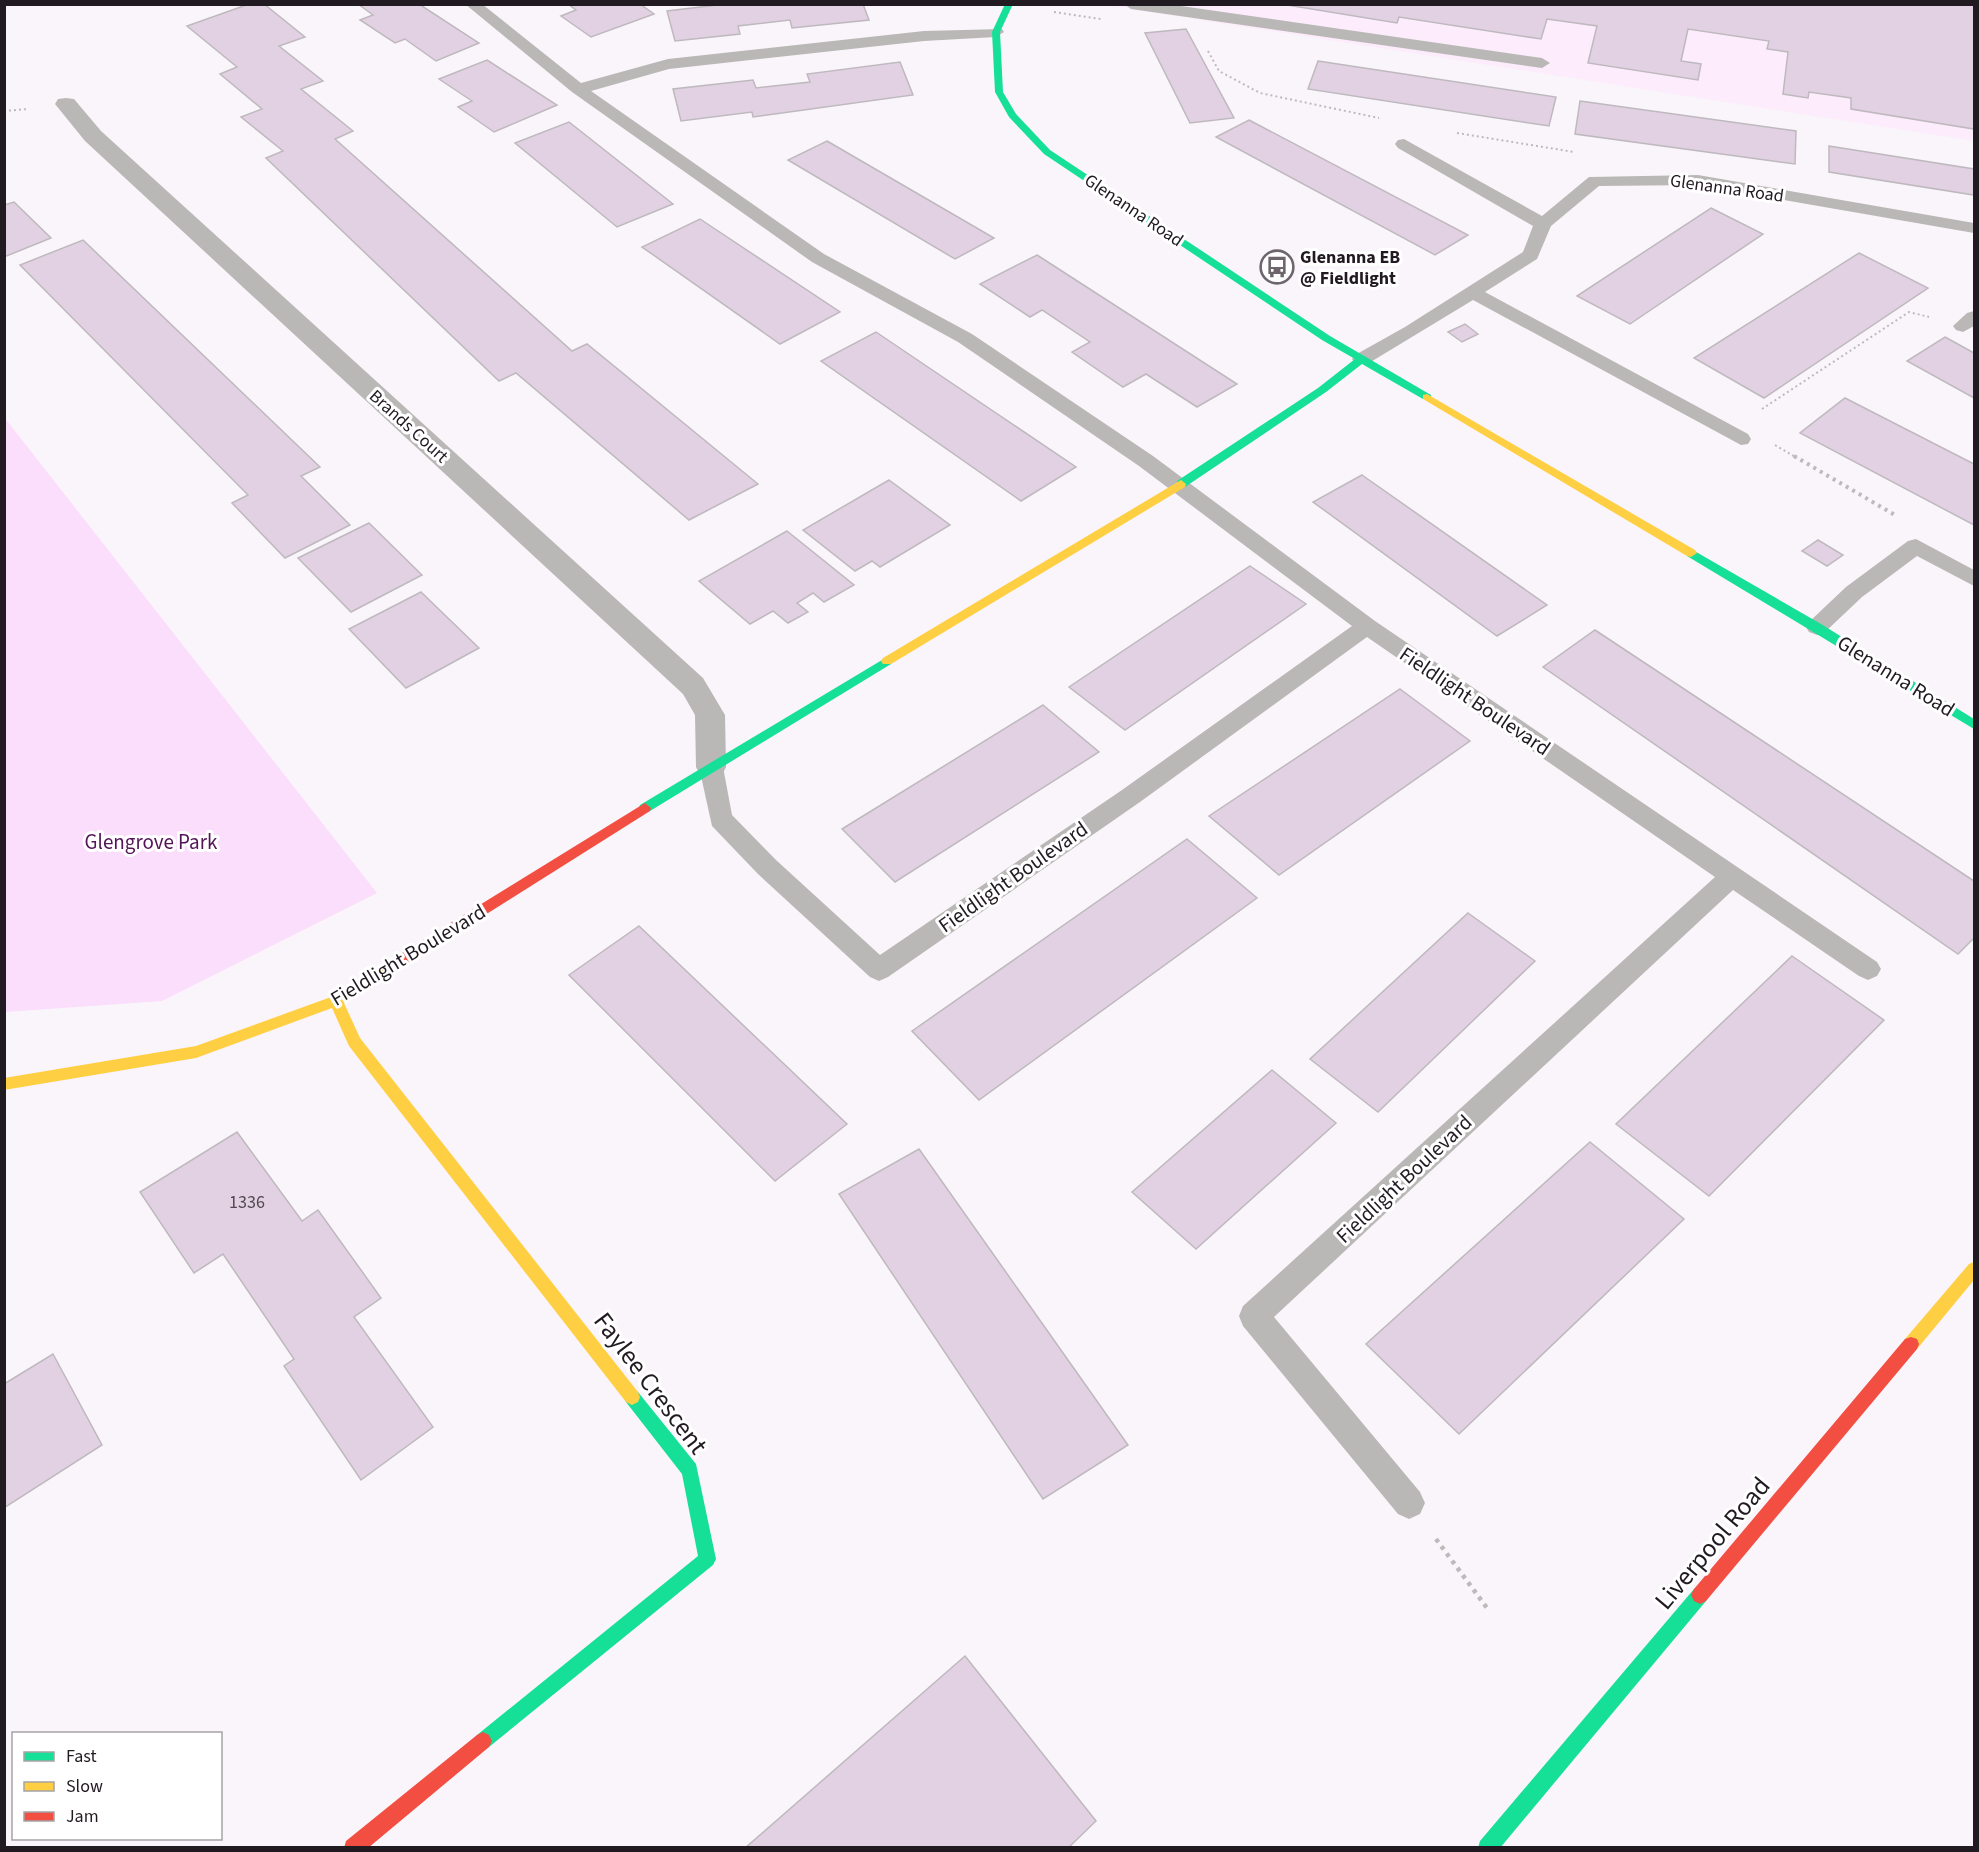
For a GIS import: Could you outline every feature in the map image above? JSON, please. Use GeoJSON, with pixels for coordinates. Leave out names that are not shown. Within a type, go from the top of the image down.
{"type":"FeatureCollection","features":[{"type":"Feature","properties":{"kind":"street","name":"Glenanna Road"},"geometry":{"type":"LineString","coordinates":[[1009,4],[996,32],[999,92],[1012,115],[1047,152],[1326,338],[1817,627],[1974,725]]}},
{"type":"Feature","properties":{"kind":"street","name":"Brands Court"},"geometry":{"type":"LineString","coordinates":[[66,104],[93,136],[693,686],[710,716],[711,767]]}},
{"type":"Feature","properties":{"kind":"street","name":"Fieldlight Boulevard"},"geometry":{"type":"LineString","coordinates":[[4,1084],[196,1052],[336,1001],[711,767],[1178,486],[1322,390],[1362,359]]}},
{"type":"Feature","properties":{"kind":"street","name":"Faylee Crescent"},"geometry":{"type":"LineString","coordinates":[[336,1001],[354,1042],[690,1470],[707,1559],[353,1848]]}},
{"type":"Feature","properties":{"kind":"street","name":"Liverpool Road"},"geometry":{"type":"LineString","coordinates":[[1487,1848],[1974,1269]]}},
{"type":"Feature","properties":{"kind":"lane"},"geometry":{"type":"LineString","coordinates":[[472,4],[578,89],[818,258],[965,339],[1146,461],[1178,486]]}},
{"type":"Feature","properties":{"kind":"lane"},"geometry":{"type":"LineString","coordinates":[[1131,4],[1542,63]]}},
{"type":"Feature","properties":{"kind":"lane"},"geometry":{"type":"LineString","coordinates":[[578,89],[668,64],[924,36],[996,32]]}},
{"type":"Feature","properties":{"kind":"lane"},"geometry":{"type":"LineString","coordinates":[[1404,144],[1543,224]]}},
{"type":"Feature","properties":{"kind":"lane","name":"Glenanna Road"},"geometry":{"type":"LineString","coordinates":[[1362,359],[1412,331],[1531,255],[1543,224],[1595,181],[1698,180],[1974,228]]}},
{"type":"Feature","properties":{"kind":"lane"},"geometry":{"type":"LineString","coordinates":[[1471,292],[1741,439]]}},
{"type":"Feature","properties":{"kind":"lane","name":"Fieldlight Boulevard"},"geometry":{"type":"LineString","coordinates":[[1178,486],[1367,626],[1868,969]]}},
{"type":"Feature","properties":{"kind":"lane"},"geometry":{"type":"LineString","coordinates":[[1916,546],[1974,579]]}},
{"type":"Feature","properties":{"kind":"lane","name":"Glenanna Road"},"geometry":{"type":"LineString","coordinates":[[1817,627],[1854,592],[1916,546]]}},
{"type":"Feature","properties":{"kind":"lane","name":"Fieldlight Boulevard"},"geometry":{"type":"LineString","coordinates":[[711,767],[721,819],[767,867],[879,970],[1131,795],[1367,626]]}},
{"type":"Feature","properties":{"kind":"lane","name":"Fieldlight Boulevard"},"geometry":{"type":"LineString","coordinates":[[1409,1503],[1254,1316],[1732,876]]}},
{"type":"Feature","properties":{"kind":"path"},"geometry":{"type":"LineString","coordinates":[[1054,12],[1112,21]]}},
{"type":"Feature","properties":{"kind":"path"},"geometry":{"type":"LineString","coordinates":[[1204,45],[1219,71],[1260,93],[1388,120]]}},
{"type":"Feature","properties":{"kind":"path"},"geometry":{"type":"LineString","coordinates":[[1456,133],[1582,153]]}},
{"type":"Feature","properties":{"kind":"path"},"geometry":{"type":"LineString","coordinates":[[1754,415],[1909,312],[1969,321]]}},
{"type":"Feature","properties":{"kind":"path"},"geometry":{"type":"LineString","coordinates":[[1741,439],[1770,442],[1894,513],[1916,546]]}},
{"type":"Feature","properties":{"kind":"path"},"geometry":{"type":"LineString","coordinates":[[1409,1503],[1487,1608]]}},
{"type":"Feature","properties":{"kind":"shaded area"},"geometry":{"type":"Polygon","coordinates":[[[1105,5],[1974,5],[1974,141],[1105,5]]]}},
{"type":"Feature","properties":{"kind":"green space","name":"Glengrove Park"},"geometry":{"type":"Polygon","coordinates":[[[4,417],[377,893],[162,1001],[5,1012],[4,417]]]}},
{"type":"Feature","properties":{"kind":"building"},"geometry":{"type":"Polygon","coordinates":[[[249,4],[264,4],[305,37],[279,46],[323,81],[301,89],[353,131],[335,139],[572,351],[587,344],[758,484],[689,520],[516,373],[499,381],[266,158],[283,151],[241,117],[262,109],[220,74],[237,67],[187,26],[249,4]]]}},
{"type":"Feature","properties":{"kind":"building"},"geometry":{"type":"Polygon","coordinates":[[[358,4],[419,4],[479,43],[436,61],[405,39],[395,43],[360,20],[373,15],[358,4]]]}},
{"type":"Feature","properties":{"kind":"building"},"geometry":{"type":"Polygon","coordinates":[[[568,4],[640,4],[654,14],[591,37],[561,16],[576,10],[568,4]]]}},
{"type":"Feature","properties":{"kind":"building"},"geometry":{"type":"Polygon","coordinates":[[[726,4],[863,4],[869,20],[792,28],[790,20],[738,26],[740,34],[675,41],[667,11],[726,4]]]}},
{"type":"Feature","properties":{"kind":"building"},"geometry":{"type":"Polygon","coordinates":[[[1281,4],[1974,4],[1974,129],[1851,109],[1851,98],[1809,92],[1808,98],[1783,94],[1788,52],[1767,49],[1769,41],[1688,29],[1681,61],[1701,64],[1698,80],[1588,63],[1597,26],[1547,19],[1541,39],[1399,17],[1397,23],[1281,4]]]}},
{"type":"Feature","properties":{"kind":"building"},"geometry":{"type":"Polygon","coordinates":[[[1186,29],[1234,118],[1190,123],[1145,33],[1186,29]]]}},
{"type":"Feature","properties":{"kind":"building"},"geometry":{"type":"Polygon","coordinates":[[[487,60],[557,105],[494,132],[458,107],[472,101],[439,79],[487,60]]]}},
{"type":"Feature","properties":{"kind":"building"},"geometry":{"type":"Polygon","coordinates":[[[1318,61],[1556,97],[1549,126],[1308,89],[1318,61]]]}},
{"type":"Feature","properties":{"kind":"building"},"geometry":{"type":"Polygon","coordinates":[[[900,62],[913,95],[753,117],[752,112],[681,121],[673,89],[753,80],[756,88],[810,82],[807,74],[900,62]]]}},
{"type":"Feature","properties":{"kind":"building"},"geometry":{"type":"Polygon","coordinates":[[[1580,101],[1796,131],[1795,164],[1575,134],[1580,101]]]}},
{"type":"Feature","properties":{"kind":"building"},"geometry":{"type":"Polygon","coordinates":[[[1249,120],[1468,235],[1435,255],[1216,137],[1249,120]]]}},
{"type":"Feature","properties":{"kind":"building"},"geometry":{"type":"Polygon","coordinates":[[[569,122],[673,204],[617,227],[515,143],[569,122]]]}},
{"type":"Feature","properties":{"kind":"building"},"geometry":{"type":"Polygon","coordinates":[[[827,141],[994,238],[955,259],[788,160],[827,141]]]}},
{"type":"Feature","properties":{"kind":"building"},"geometry":{"type":"Polygon","coordinates":[[[1829,146],[1974,169],[1974,195],[1829,172],[1829,146]]]}},
{"type":"Feature","properties":{"kind":"building"},"geometry":{"type":"Polygon","coordinates":[[[14,202],[51,238],[4,257],[4,205],[14,202]]]}},
{"type":"Feature","properties":{"kind":"building"},"geometry":{"type":"Polygon","coordinates":[[[1711,208],[1763,234],[1630,324],[1577,296],[1711,208]]]}},
{"type":"Feature","properties":{"kind":"building"},"geometry":{"type":"Polygon","coordinates":[[[700,219],[840,312],[780,344],[642,247],[700,219]]]}},
{"type":"Feature","properties":{"kind":"building"},"geometry":{"type":"Polygon","coordinates":[[[83,240],[320,467],[301,476],[350,525],[285,558],[232,503],[248,495],[20,265],[83,240]]]}},
{"type":"Feature","properties":{"kind":"building"},"geometry":{"type":"Polygon","coordinates":[[[1859,253],[1928,288],[1764,398],[1694,358],[1859,253]]]}},
{"type":"Feature","properties":{"kind":"building"},"geometry":{"type":"Polygon","coordinates":[[[1037,255],[1237,384],[1197,407],[1146,374],[1123,387],[1072,352],[1090,342],[1042,310],[1030,317],[980,284],[1037,255]]]}},
{"type":"Feature","properties":{"kind":"building"},"geometry":{"type":"Polygon","coordinates":[[[1465,324],[1478,334],[1462,342],[1448,332],[1465,324]]]}},
{"type":"Feature","properties":{"kind":"building"},"geometry":{"type":"Polygon","coordinates":[[[876,332],[1076,467],[1021,501],[821,361],[876,332]]]}},
{"type":"Feature","properties":{"kind":"building"},"geometry":{"type":"Polygon","coordinates":[[[1945,337],[1974,353],[1974,398],[1907,361],[1945,337]]]}},
{"type":"Feature","properties":{"kind":"building"},"geometry":{"type":"Polygon","coordinates":[[[1845,398],[1974,464],[1974,525],[1800,433],[1845,398]]]}},
{"type":"Feature","properties":{"kind":"building"},"geometry":{"type":"Polygon","coordinates":[[[1362,475],[1547,605],[1497,636],[1313,502],[1362,475]]]}},
{"type":"Feature","properties":{"kind":"building"},"geometry":{"type":"Polygon","coordinates":[[[889,480],[950,525],[880,567],[872,561],[855,571],[803,530],[889,480]]]}},
{"type":"Feature","properties":{"kind":"building"},"geometry":{"type":"Polygon","coordinates":[[[369,523],[422,575],[351,612],[298,558],[369,523]]]}},
{"type":"Feature","properties":{"kind":"building"},"geometry":{"type":"Polygon","coordinates":[[[787,531],[854,585],[824,602],[813,593],[797,603],[808,612],[788,623],[773,611],[750,624],[699,581],[787,531]]]}},
{"type":"Feature","properties":{"kind":"building"},"geometry":{"type":"Polygon","coordinates":[[[1818,540],[1843,555],[1827,566],[1802,551],[1818,540]]]}},
{"type":"Feature","properties":{"kind":"building"},"geometry":{"type":"Polygon","coordinates":[[[1250,566],[1306,604],[1125,730],[1069,687],[1250,566]]]}},
{"type":"Feature","properties":{"kind":"building"},"geometry":{"type":"Polygon","coordinates":[[[421,592],[479,648],[406,688],[349,629],[421,592]]]}},
{"type":"Feature","properties":{"kind":"building"},"geometry":{"type":"Polygon","coordinates":[[[1595,630],[1974,881],[1974,938],[1958,954],[1543,667],[1595,630]]]}},
{"type":"Feature","properties":{"kind":"building"},"geometry":{"type":"Polygon","coordinates":[[[1400,689],[1470,741],[1279,875],[1209,816],[1400,689]]]}},
{"type":"Feature","properties":{"kind":"building"},"geometry":{"type":"Polygon","coordinates":[[[1043,705],[1099,752],[895,882],[842,829],[1043,705]]]}},
{"type":"Feature","properties":{"kind":"building"},"geometry":{"type":"Polygon","coordinates":[[[1187,839],[1257,898],[979,1100],[912,1031],[1187,839]]]}},
{"type":"Feature","properties":{"kind":"building"},"geometry":{"type":"Polygon","coordinates":[[[1468,913],[1535,961],[1378,1112],[1310,1059],[1468,913]]]}},
{"type":"Feature","properties":{"kind":"building"},"geometry":{"type":"Polygon","coordinates":[[[639,926],[847,1124],[775,1181],[569,975],[639,926]]]}},
{"type":"Feature","properties":{"kind":"building"},"geometry":{"type":"Polygon","coordinates":[[[1792,956],[1884,1020],[1709,1196],[1616,1124],[1792,956]]]}},
{"type":"Feature","properties":{"kind":"building"},"geometry":{"type":"Polygon","coordinates":[[[1272,1070],[1336,1123],[1196,1249],[1132,1192],[1272,1070]]]}},
{"type":"Feature","properties":{"kind":"building"},"geometry":{"type":"Polygon","coordinates":[[[237,1132],[302,1221],[318,1210],[381,1298],[354,1317],[433,1427],[361,1480],[284,1366],[294,1359],[223,1254],[194,1273],[140,1192],[237,1132]]]}},
{"type":"Feature","properties":{"kind":"building"},"geometry":{"type":"Polygon","coordinates":[[[1590,1142],[1684,1219],[1459,1434],[1366,1344],[1590,1142]]]}},
{"type":"Feature","properties":{"kind":"building"},"geometry":{"type":"Polygon","coordinates":[[[919,1149],[1128,1445],[1043,1499],[839,1194],[919,1149]]]}},
{"type":"Feature","properties":{"kind":"building"},"geometry":{"type":"Polygon","coordinates":[[[53,1354],[102,1445],[4,1508],[4,1384],[53,1354]]]}},
{"type":"Feature","properties":{"kind":"building"},"geometry":{"type":"Polygon","coordinates":[[[965,1656],[1096,1821],[1068,1848],[745,1848],[965,1656]]]}},
{"type":"Feature","properties":{"kind":"traffic: fast"},"geometry":{"type":"LineString","coordinates":[[1009,4],[996,32],[999,92],[1012,115],[1047,152],[1326,338],[1427,397]]}},
{"type":"Feature","properties":{"kind":"traffic: fast"},"geometry":{"type":"LineString","coordinates":[[1181,484],[1322,390],[1362,359]]}},
{"type":"Feature","properties":{"kind":"traffic: fast"},"geometry":{"type":"LineString","coordinates":[[1691,553],[1817,627],[1974,725]]}},
{"type":"Feature","properties":{"kind":"traffic: fast"},"geometry":{"type":"LineString","coordinates":[[645,808],[887,661]]}},
{"type":"Feature","properties":{"kind":"traffic: fast"},"geometry":{"type":"LineString","coordinates":[[483,1741],[707,1559],[690,1470],[632,1397]]}},
{"type":"Feature","properties":{"kind":"traffic: fast"},"geometry":{"type":"LineString","coordinates":[[1487,1848],[1700,1595]]}},
{"type":"Feature","properties":{"kind":"traffic: slow"},"geometry":{"type":"LineString","coordinates":[[1427,397],[1691,553]]}},
{"type":"Feature","properties":{"kind":"traffic: slow"},"geometry":{"type":"LineString","coordinates":[[887,661],[1181,484]]}},
{"type":"Feature","properties":{"kind":"traffic: slow"},"geometry":{"type":"LineString","coordinates":[[4,1084],[196,1052],[336,1001],[394,965]]}},
{"type":"Feature","properties":{"kind":"traffic: slow"},"geometry":{"type":"LineString","coordinates":[[336,1001],[354,1042],[632,1397]]}},
{"type":"Feature","properties":{"kind":"traffic: slow"},"geometry":{"type":"LineString","coordinates":[[1911,1344],[1974,1269]]}},
{"type":"Feature","properties":{"kind":"traffic: jam"},"geometry":{"type":"LineString","coordinates":[[394,965],[645,808]]}},
{"type":"Feature","properties":{"kind":"traffic: jam"},"geometry":{"type":"LineString","coordinates":[[1700,1595],[1911,1344]]}},
{"type":"Feature","properties":{"kind":"traffic: jam"},"geometry":{"type":"LineString","coordinates":[[353,1848],[483,1741]]}},
{"type":"Feature","properties":{"kind":"place","name":"Glenanna EB @ Fieldlight"},"geometry":{"type":"Point","coordinates":[1277,267]}}]}
